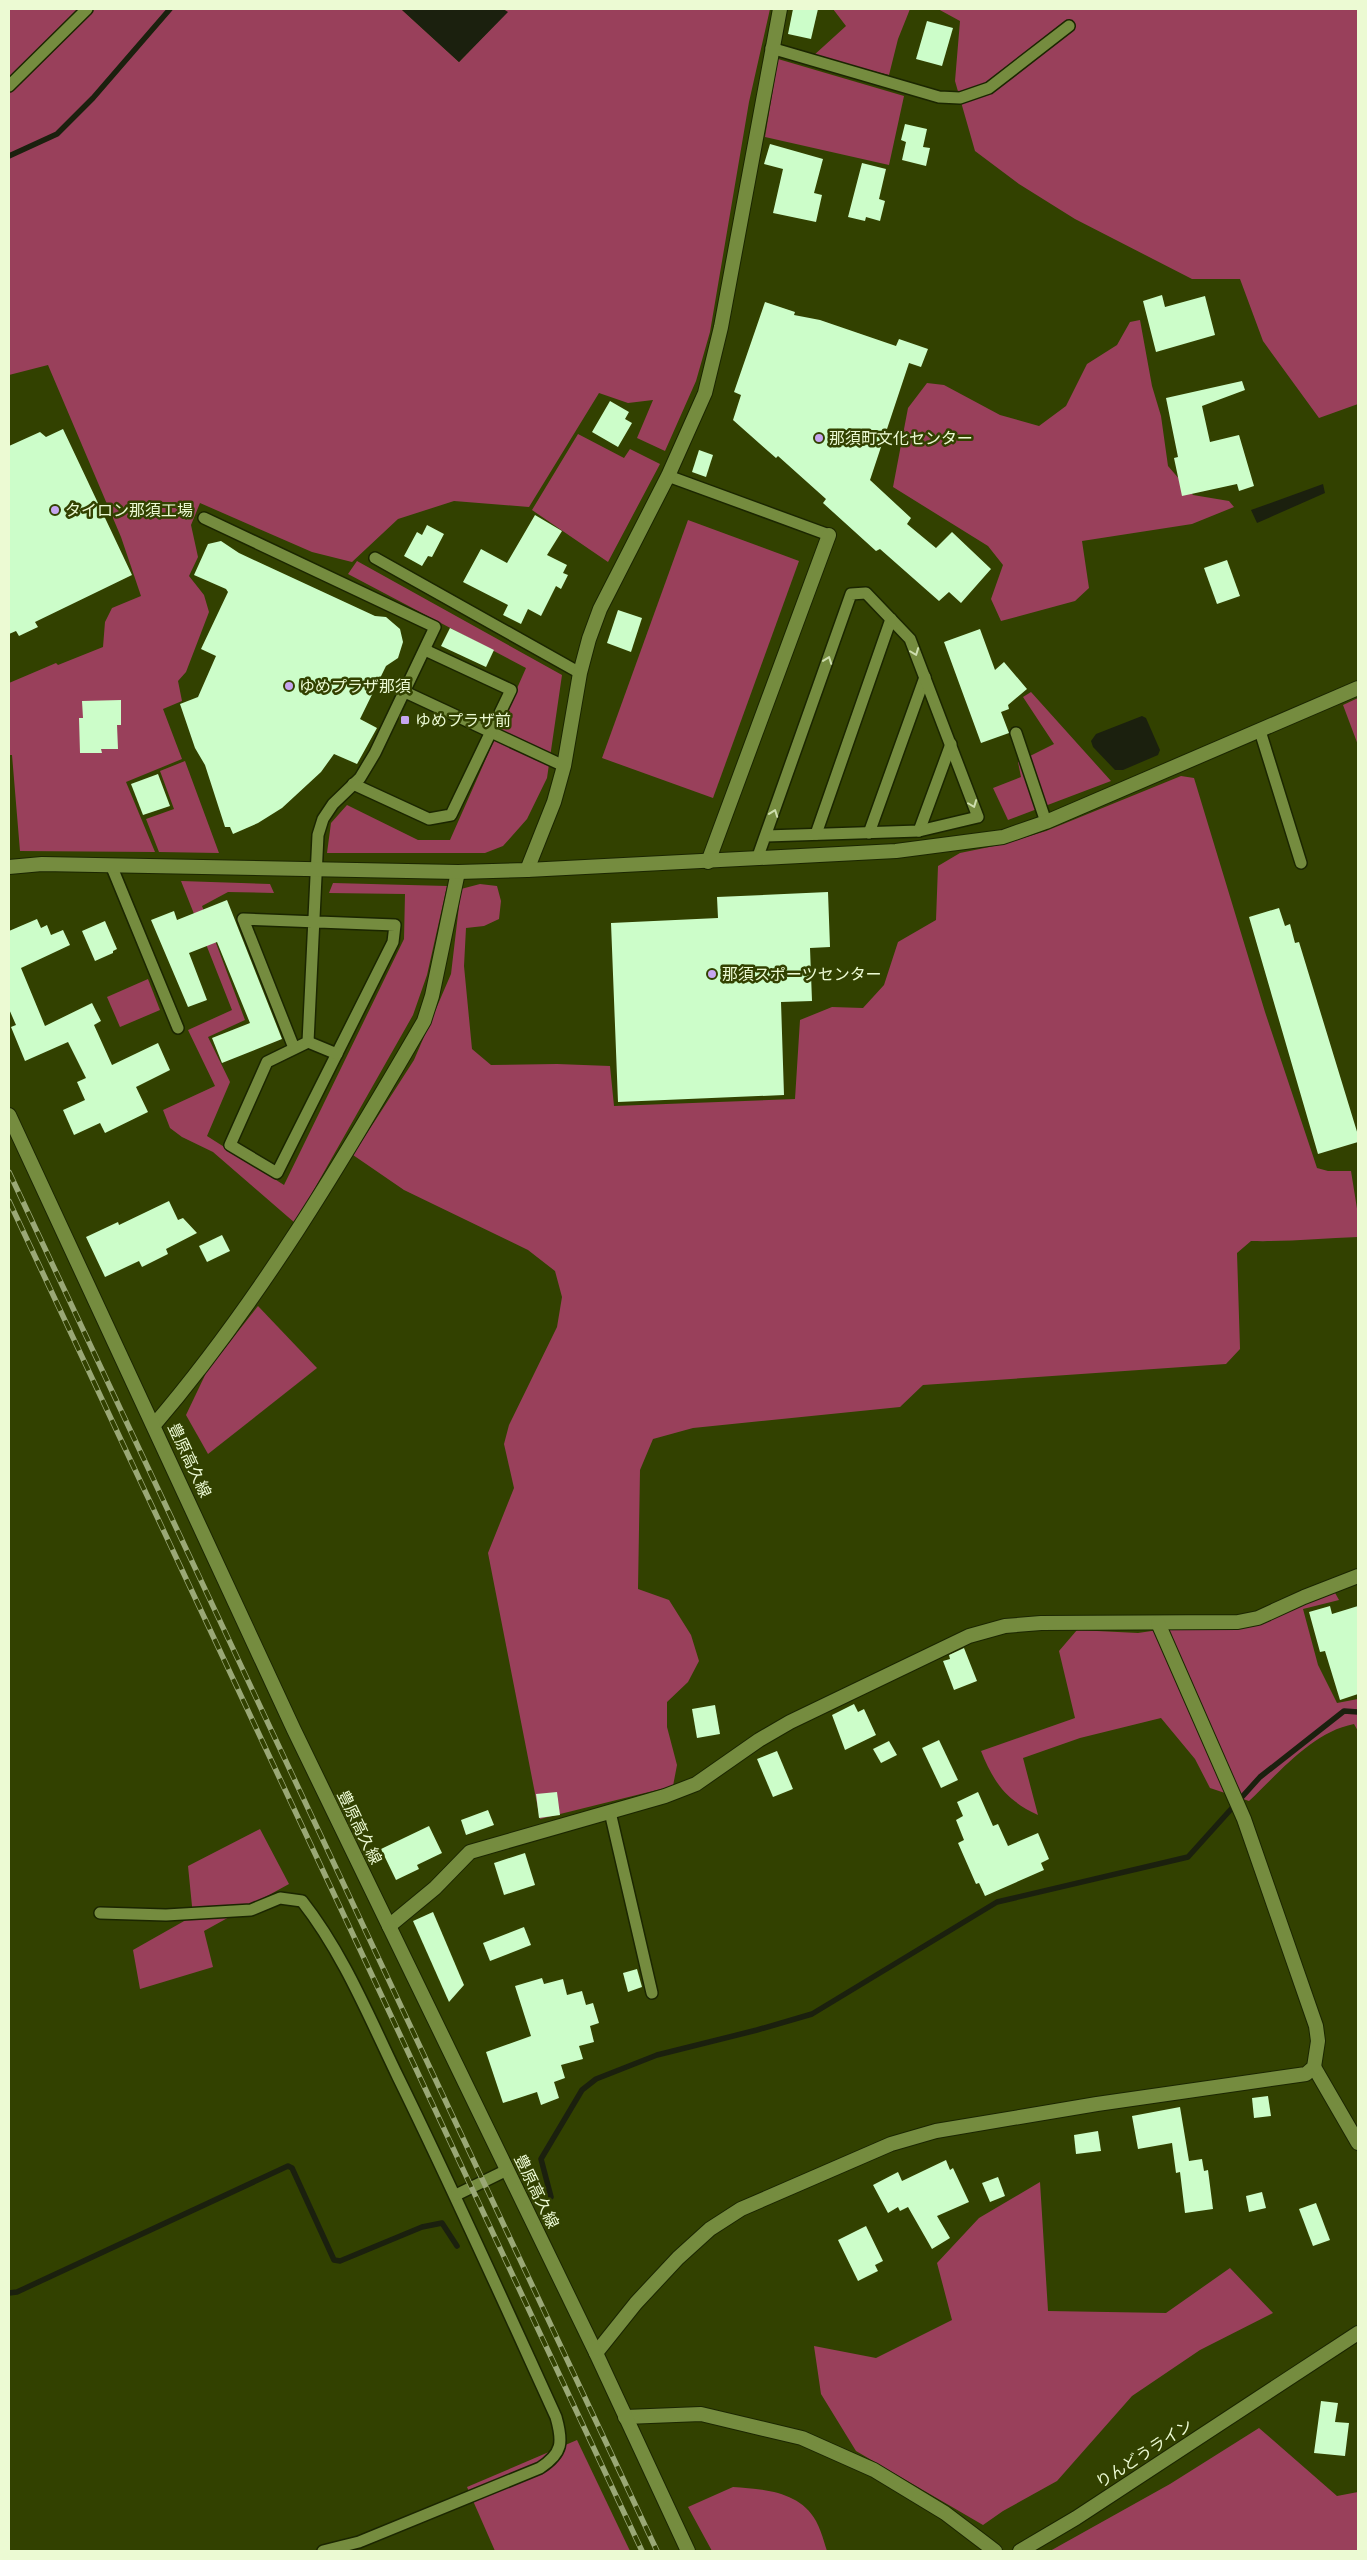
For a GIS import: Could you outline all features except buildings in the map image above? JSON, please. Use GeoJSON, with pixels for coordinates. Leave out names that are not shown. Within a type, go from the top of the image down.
{"type":"FeatureCollection","features":[{"type":"Feature","properties":{"kind":"street"},"geometry":{"type":"LineString","coordinates":[[527,870],[554,802],[564,766],[580,673],[589,639],[600,610],[668,476],[705,393],[719,336],[771,48],[780,9]]}},
{"type":"Feature","properties":{"kind":"street"},"geometry":{"type":"LineString","coordinates":[[708,862],[829,535]]}},
{"type":"Feature","properties":{"kind":"street"},"geometry":{"type":"LineString","coordinates":[[9,867],[42,864],[458,872],[708,862],[945,846],[1003,837],[1046,822],[1358,688]]}},
{"type":"Feature","properties":{"kind":"street"},"geometry":{"type":"LineString","coordinates":[[154,1425],[193,1380],[277,1264],[338,1170],[424,1021],[432,996],[458,872]]}},
{"type":"Feature","properties":{"kind":"street","name":"豊原高久線"},"geometry":{"type":"LineString","coordinates":[[9,1114],[294,1730],[596,2353],[688,2551]]}},
{"type":"Feature","properties":{"kind":"street"},"geometry":{"type":"LineString","coordinates":[[389,1926],[435,1888],[470,1852],[610,1812],[696,1784],[759,1740],[790,1722],[969,1636],[1005,1626],[1041,1623],[1208,1624],[1258,1618],[1304,1597],[1358,1576]]}},
{"type":"Feature","properties":{"kind":"street"},"geometry":{"type":"LineString","coordinates":[[1158,1623],[1247,1828],[1316,2026],[1318,2041],[1314,2068],[1358,2143]]}},
{"type":"Feature","properties":{"kind":"street"},"geometry":{"type":"LineString","coordinates":[[596,2353],[654,2284],[678,2258],[710,2229],[741,2209],[890,2144],[936,2131],[1097,2104],[1306,2074],[1314,2068]]}},
{"type":"Feature","properties":{"kind":"street","name":"りんどうライン"},"geometry":{"type":"LineString","coordinates":[[1020,2551],[1076,2518],[1358,2333]]}},
{"type":"Feature","properties":{"kind":"street"},"geometry":{"type":"LineString","coordinates":[[625,2417],[701,2414],[802,2438],[874,2470],[945,2513],[995,2551]]}},
{"type":"Feature","properties":{"kind":"lane"},"geometry":{"type":"LineString","coordinates":[[9,86],[87,9]]}},
{"type":"Feature","properties":{"kind":"lane"},"geometry":{"type":"LineString","coordinates":[[771,48],[939,97],[960,98],[989,88],[1070,26]]}},
{"type":"Feature","properties":{"kind":"lane"},"geometry":{"type":"LineString","coordinates":[[668,476],[829,535]]}},
{"type":"Feature","properties":{"kind":"lane"},"geometry":{"type":"LineString","coordinates":[[204,518],[435,627],[376,753],[353,784],[333,804],[323,819],[318,835],[308,1042]]}},
{"type":"Feature","properties":{"kind":"lane"},"geometry":{"type":"LineString","coordinates":[[375,558],[580,673]]}},
{"type":"Feature","properties":{"kind":"lane"},"geometry":{"type":"LineString","coordinates":[[757,859],[852,594],[866,593],[910,639],[978,817],[919,831],[766,836]]}},
{"type":"Feature","properties":{"kind":"lane"},"geometry":{"type":"LineString","coordinates":[[816,834],[891,619]]}},
{"type":"Feature","properties":{"kind":"lane"},"geometry":{"type":"LineString","coordinates":[[353,784],[429,819],[451,815],[511,690],[425,650]]}},
{"type":"Feature","properties":{"kind":"lane"},"geometry":{"type":"LineString","coordinates":[[869,833],[925,677]]}},
{"type":"Feature","properties":{"kind":"lane"},"geometry":{"type":"LineString","coordinates":[[405,692],[564,766]]}},
{"type":"Feature","properties":{"kind":"lane"},"geometry":{"type":"LineString","coordinates":[[1260,731],[1301,863]]}},
{"type":"Feature","properties":{"kind":"lane"},"geometry":{"type":"LineString","coordinates":[[1016,733],[1046,822]]}},
{"type":"Feature","properties":{"kind":"lane"},"geometry":{"type":"LineString","coordinates":[[919,831],[951,744]]}},
{"type":"Feature","properties":{"kind":"lane"},"geometry":{"type":"LineString","coordinates":[[111,865],[178,1028]]}},
{"type":"Feature","properties":{"kind":"lane"},"geometry":{"type":"LineString","coordinates":[[294,1048],[243,919],[394,925],[393,942],[337,1054],[277,1173],[230,1145],[267,1062],[308,1042],[337,1054]]}},
{"type":"Feature","properties":{"kind":"lane"},"geometry":{"type":"LineString","coordinates":[[610,1812],[652,1993]]}},
{"type":"Feature","properties":{"kind":"lane"},"geometry":{"type":"LineString","coordinates":[[100,1913],[185,1914],[251,1910],[280,1898],[302,1901],[318,1920],[353,1984],[456,2194],[556,2417],[561,2447],[552,2460],[540,2468],[359,2542],[323,2551]]}},
{"type":"Feature","properties":{"kind":"lane"},"geometry":{"type":"LineString","coordinates":[[456,2194],[507,2170]]}},
{"type":"Feature","properties":{"kind":"shaded area"},"geometry":{"type":"Polygon","coordinates":[[[9,9],[401,9],[459,62],[507,12],[503,9],[770,9],[749,102],[710,332],[696,381],[665,451],[637,438],[653,400],[628,403],[599,393],[529,507],[454,501],[398,519],[352,562],[312,552],[200,503],[191,525],[198,557],[189,576],[204,595],[209,612],[186,672],[178,681],[182,701],[163,709],[182,759],[126,782],[155,852],[20,851],[12,755],[9,755],[9,683],[56,663],[58,665],[103,647],[105,622],[112,608],[141,596],[121,537],[48,365],[9,375],[9,9]]]}},
{"type":"Feature","properties":{"kind":"shaded area"},"geometry":{"type":"Polygon","coordinates":[[[401,9],[503,9],[508,12],[459,62],[401,9]]]}},
{"type":"Feature","properties":{"kind":"shaded area"},"geometry":{"type":"Polygon","coordinates":[[[833,9],[910,9],[898,39],[889,75],[813,56],[846,26],[833,9]]]}},
{"type":"Feature","properties":{"kind":"shaded area"},"geometry":{"type":"Polygon","coordinates":[[[938,9],[1358,9],[1358,404],[1319,418],[1263,341],[1240,279],[1192,279],[1075,219],[1019,184],[975,151],[955,81],[960,21],[938,9]]]}},
{"type":"Feature","properties":{"kind":"shaded area"},"geometry":{"type":"Polygon","coordinates":[[[778,59],[904,96],[889,165],[765,137],[778,59]]]}},
{"type":"Feature","properties":{"kind":"shaded area"},"geometry":{"type":"Polygon","coordinates":[[[1140,320],[1152,386],[1161,416],[1168,466],[1193,495],[1229,501],[1234,507],[1192,524],[1082,541],[1089,588],[1075,601],[1001,621],[991,599],[1003,565],[988,546],[893,487],[908,408],[927,383],[944,385],[1000,415],[1039,426],[1066,406],[1087,364],[1117,345],[1130,322],[1140,320]]]}},
{"type":"Feature","properties":{"kind":"shaded area"},"geometry":{"type":"Polygon","coordinates":[[[578,434],[624,458],[630,449],[660,464],[608,562],[532,510],[578,434]]]}},
{"type":"Feature","properties":{"kind":"shaded area"},"geometry":{"type":"Polygon","coordinates":[[[1323,484],[1325,493],[1257,523],[1251,510],[1323,484]]]}},
{"type":"Feature","properties":{"kind":"shaded area"},"geometry":{"type":"Polygon","coordinates":[[[688,520],[799,561],[713,798],[602,758],[688,520]]]}},
{"type":"Feature","properties":{"kind":"shaded area"},"geometry":{"type":"Polygon","coordinates":[[[357,561],[562,675],[547,778],[527,819],[503,846],[485,853],[327,853],[331,823],[347,805],[418,840],[450,840],[526,668],[348,574],[357,561]]]}},
{"type":"Feature","properties":{"kind":"shaded area"},"geometry":{"type":"Polygon","coordinates":[[[1031,692],[1111,781],[1008,820],[993,788],[1021,777],[1018,762],[1054,744],[1023,697],[1031,692]]]}},
{"type":"Feature","properties":{"kind":"shaded area"},"geometry":{"type":"Polygon","coordinates":[[[1358,698],[1358,745],[1343,705],[1358,698]]]}},
{"type":"Feature","properties":{"kind":"shaded area"},"geometry":{"type":"Polygon","coordinates":[[[1142,716],[1146,718],[1160,750],[1158,755],[1123,770],[1115,770],[1093,747],[1091,741],[1096,734],[1142,716]]]}},
{"type":"Feature","properties":{"kind":"shaded area"},"geometry":{"type":"Polygon","coordinates":[[[185,761],[219,853],[159,852],[146,819],[174,809],[160,771],[185,761]]]}},
{"type":"Feature","properties":{"kind":"shaded area"},"geometry":{"type":"Polygon","coordinates":[[[1181,776],[1194,778],[1265,1012],[1317,1168],[1328,1171],[1351,1171],[1358,1215],[1358,1237],[1251,1241],[1237,1253],[1240,1349],[1226,1364],[923,1385],[900,1407],[693,1428],[653,1439],[640,1470],[638,1589],[669,1600],[691,1635],[699,1661],[688,1682],[667,1702],[667,1727],[677,1765],[673,1786],[540,1819],[488,1553],[514,1488],[504,1444],[509,1425],[557,1327],[562,1297],[555,1271],[528,1250],[404,1190],[353,1155],[414,1060],[451,974],[461,889],[480,884],[497,886],[501,901],[499,919],[484,926],[466,928],[464,966],[472,1049],[491,1065],[557,1064],[610,1066],[614,1106],[795,1099],[800,1020],[832,1007],[863,1008],[884,985],[898,942],[936,920],[938,866],[960,853],[1004,844],[1046,831],[1181,776]]]}},
{"type":"Feature","properties":{"kind":"shaded area"},"geometry":{"type":"Polygon","coordinates":[[[181,881],[270,884],[274,893],[228,892],[202,906],[245,1020],[208,1037],[230,1082],[207,1136],[284,1185],[404,939],[405,894],[329,893],[333,883],[447,886],[427,975],[413,1015],[295,1223],[213,1152],[182,1137],[170,1128],[163,1110],[215,1086],[188,1030],[232,1010],[181,881]]]}},
{"type":"Feature","properties":{"kind":"shaded area"},"geometry":{"type":"Polygon","coordinates":[[[148,979],[160,1010],[120,1027],[107,997],[148,979]]]}},
{"type":"Feature","properties":{"kind":"shaded area"},"geometry":{"type":"Polygon","coordinates":[[[258,1306],[317,1368],[208,1454],[186,1415],[207,1371],[258,1306]]]}},
{"type":"Feature","properties":{"kind":"shaded area"},"geometry":{"type":"Polygon","coordinates":[[[1334,1591],[1339,1600],[1303,1609],[1318,1665],[1337,1703],[1358,1699],[1358,1731],[1354,1724],[1324,1735],[1284,1766],[1249,1801],[1210,1788],[1195,1759],[1161,1718],[1080,1738],[1023,1758],[1038,1815],[1009,1797],[991,1772],[981,1751],[1075,1718],[1059,1651],[1077,1630],[1138,1633],[1172,1628],[1240,1628],[1334,1591]]]}},
{"type":"Feature","properties":{"kind":"shaded area"},"geometry":{"type":"Polygon","coordinates":[[[260,1829],[289,1884],[204,1931],[213,1967],[140,1989],[133,1950],[193,1916],[188,1866],[260,1829]]]}},
{"type":"Feature","properties":{"kind":"shaded area"},"geometry":{"type":"Polygon","coordinates":[[[1040,2182],[1048,2311],[1166,2313],[1230,2268],[1273,2313],[1200,2350],[1132,2396],[1057,2481],[1003,2511],[983,2525],[856,2451],[821,2394],[814,2346],[876,2358],[952,2320],[937,2263],[979,2218],[1040,2182]]]}},
{"type":"Feature","properties":{"kind":"shaded area"},"geometry":{"type":"Polygon","coordinates":[[[1259,2428],[1337,2496],[1358,2492],[1358,2551],[1050,2551],[1170,2484],[1259,2428]]]}},
{"type":"Feature","properties":{"kind":"shaded area"},"geometry":{"type":"Polygon","coordinates":[[[577,2440],[630,2551],[495,2551],[467,2487],[577,2440]]]}},
{"type":"Feature","properties":{"kind":"shaded area"},"geometry":{"type":"Polygon","coordinates":[[[733,2487],[768,2491],[800,2503],[816,2521],[827,2551],[712,2551],[688,2507],[733,2487]]]}},
{"type":"Feature","properties":{"kind":"waterway"},"geometry":{"type":"LineString","coordinates":[[9,156],[57,134],[93,98],[170,9]]}},
{"type":"Feature","properties":{"kind":"waterway"},"geometry":{"type":"LineString","coordinates":[[551,2197],[541,2159],[582,2090],[596,2079],[657,2055],[812,2014],[997,1902],[1188,1857],[1260,1777],[1344,1711],[1358,1712]]}},
{"type":"Feature","properties":{"kind":"waterway"},"geometry":{"type":"LineString","coordinates":[[9,2293],[17,2292],[288,2166],[292,2168],[334,2260],[340,2261],[422,2227],[442,2223],[457,2246]]}},
{"type":"Feature","properties":{"kind":"railway"},"geometry":{"type":"LineString","coordinates":[[9,1172],[657,2551]]}},
{"type":"Feature","properties":{"kind":"railway"},"geometry":{"type":"LineString","coordinates":[[9,1201],[642,2551]]}},
{"type":"Feature","properties":{"kind":"place","name":"那須町文化センター"},"geometry":{"type":"Point","coordinates":[819,438]}},
{"type":"Feature","properties":{"kind":"place","name":"タイロン那須工場"},"geometry":{"type":"Point","coordinates":[55,510]}},
{"type":"Feature","properties":{"kind":"place","name":"ゆめプラザ那須"},"geometry":{"type":"Point","coordinates":[289,686]}},
{"type":"Feature","properties":{"kind":"place","name":"ゆめプラザ前"},"geometry":{"type":"Point","coordinates":[405,720]}},
{"type":"Feature","properties":{"kind":"place","name":"那須スポーツセンター"},"geometry":{"type":"Point","coordinates":[712,974]}}]}
